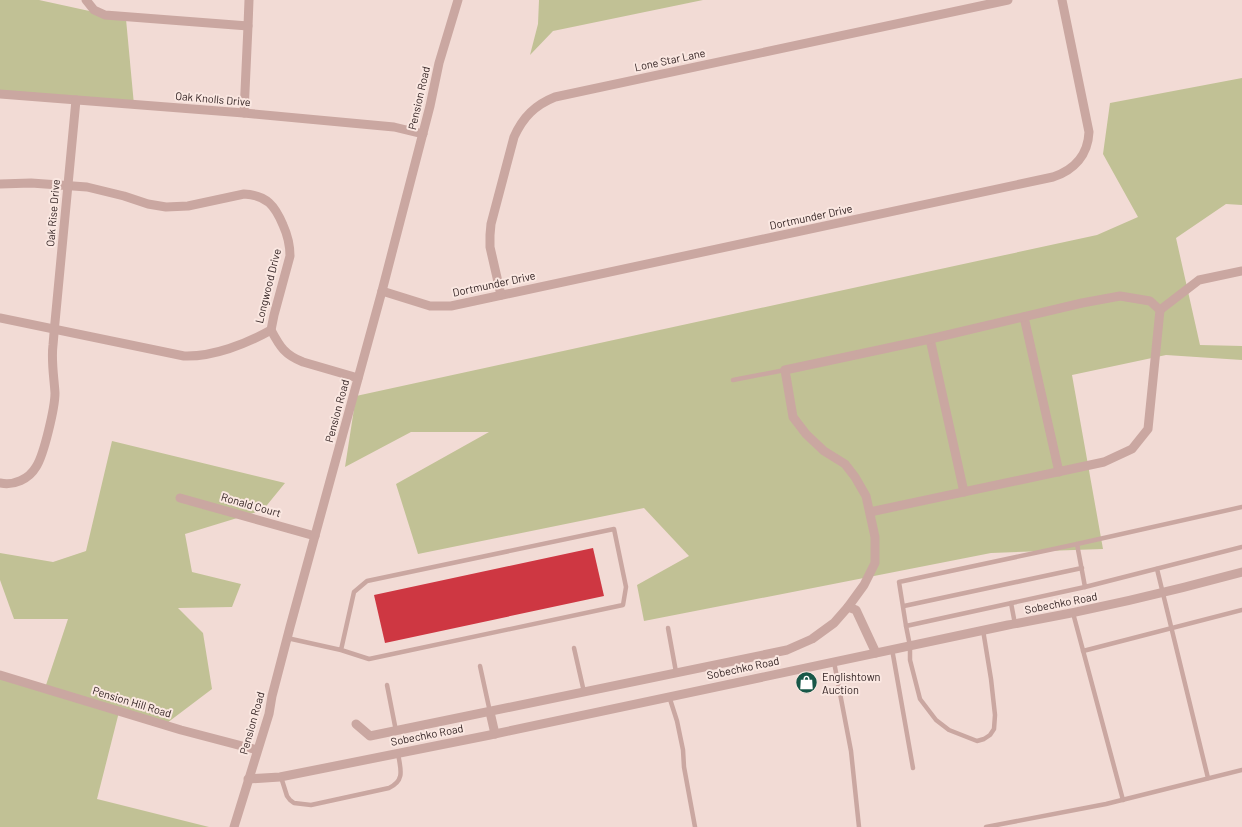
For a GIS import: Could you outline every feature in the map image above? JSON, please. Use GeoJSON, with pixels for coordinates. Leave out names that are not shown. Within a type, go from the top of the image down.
{"type":"FeatureCollection","features":[{"type":"Feature","properties":{"kind":"street"},"geometry":{"type":"LineString","coordinates":[[86,0],[94,10],[105,15],[248,26]]}},
{"type":"Feature","properties":{"kind":"street"},"geometry":{"type":"LineString","coordinates":[[244,113],[249,0]]}},
{"type":"Feature","properties":{"kind":"street","name":"Pension Road"},"geometry":{"type":"LineString","coordinates":[[234,827],[269,714],[272,696],[287,638],[382,292],[423,134],[439,63],[458,0]]}},
{"type":"Feature","properties":{"kind":"street","name":"Lone Star Lane"},"geometry":{"type":"LineString","coordinates":[[500,296],[490,247],[491,224],[518,127],[529,113],[547,100],[968,4],[1008,0]]}},
{"type":"Feature","properties":{"kind":"street","name":"Dortmunder Drive"},"geometry":{"type":"LineString","coordinates":[[382,292],[407,300],[439,307],[451,306],[1063,174],[1077,164],[1083,155],[1087,145],[1089,132],[1062,0]]}},
{"type":"Feature","properties":{"kind":"street","name":"Oak Knolls Drive"},"geometry":{"type":"LineString","coordinates":[[0,94],[244,113],[394,127],[423,134]]}},
{"type":"Feature","properties":{"kind":"street","name":"Oak Rise Drive"},"geometry":{"type":"LineString","coordinates":[[54,329],[76,100]]}},
{"type":"Feature","properties":{"kind":"street","name":"Longwood Drive"},"geometry":{"type":"LineString","coordinates":[[0,184],[31,183],[103,190],[148,204],[166,207],[188,206],[244,194],[260,196],[273,206],[278,214],[289,240],[290,247],[290,256],[271,330],[257,338],[210,354],[197,357],[184,356],[0,318]]}},
{"type":"Feature","properties":{"kind":"street"},"geometry":{"type":"LineString","coordinates":[[870,512],[1104,462],[1132,449],[1148,429],[1160,310],[1198,280],[1242,271]]}},
{"type":"Feature","properties":{"kind":"street"},"geometry":{"type":"LineString","coordinates":[[356,724],[370,736],[787,650],[812,639],[834,623],[864,585],[875,563],[875,537],[866,496],[855,477],[845,464],[824,451],[806,434],[793,417],[785,370],[1120,296],[1150,301],[1160,310]]}},
{"type":"Feature","properties":{"kind":"street"},"geometry":{"type":"LineString","coordinates":[[1024,317],[1059,472]]}},
{"type":"Feature","properties":{"kind":"street"},"geometry":{"type":"LineString","coordinates":[[0,483],[11,483],[25,478],[36,467],[40,459],[54,402],[52,347],[54,329]]}},
{"type":"Feature","properties":{"kind":"street"},"geometry":{"type":"LineString","coordinates":[[271,330],[279,346],[285,353],[294,359],[358,378]]}},
{"type":"Feature","properties":{"kind":"street"},"geometry":{"type":"LineString","coordinates":[[930,339],[964,492]]}},
{"type":"Feature","properties":{"kind":"street","name":"Ronald Court"},"geometry":{"type":"LineString","coordinates":[[180,498],[316,536]]}},
{"type":"Feature","properties":{"kind":"street","name":"Sobechko Road"},"geometry":{"type":"LineString","coordinates":[[248,779],[281,777],[495,734],[983,630],[1073,613],[1162,593],[1242,572]]}},
{"type":"Feature","properties":{"kind":"street"},"geometry":{"type":"LineString","coordinates":[[848,607],[856,610],[876,653]]}},
{"type":"Feature","properties":{"kind":"street","name":"Pension Hill Road"},"geometry":{"type":"LineString","coordinates":[[0,675],[182,730],[257,750]]}},
{"type":"Feature","properties":{"kind":"street"},"geometry":{"type":"LineString","coordinates":[[490,712],[495,734]]}},
{"type":"Feature","properties":{"kind":"lane"},"geometry":{"type":"LineString","coordinates":[[733,380],[785,370]]}},
{"type":"Feature","properties":{"kind":"lane"},"geometry":{"type":"LineString","coordinates":[[983,630],[995,715],[994,729],[990,735],[977,741],[949,730],[936,720],[920,699],[910,660],[910,646],[899,582],[1242,507]]}},
{"type":"Feature","properties":{"kind":"lane"},"geometry":{"type":"LineString","coordinates":[[287,638],[341,650],[368,659],[623,605],[626,587],[614,529],[367,581],[354,592],[341,650]]}},
{"type":"Feature","properties":{"kind":"lane"},"geometry":{"type":"LineString","coordinates":[[1078,544],[1085,587]]}},
{"type":"Feature","properties":{"kind":"lane"},"geometry":{"type":"LineString","coordinates":[[906,626],[1085,587],[1242,547]]}},
{"type":"Feature","properties":{"kind":"lane"},"geometry":{"type":"LineString","coordinates":[[904,606],[1082,568]]}},
{"type":"Feature","properties":{"kind":"lane"},"geometry":{"type":"LineString","coordinates":[[1156,569],[1208,778]]}},
{"type":"Feature","properties":{"kind":"lane"},"geometry":{"type":"LineString","coordinates":[[1011,603],[1015,624]]}},
{"type":"Feature","properties":{"kind":"lane"},"geometry":{"type":"LineString","coordinates":[[1083,651],[1242,610]]}},
{"type":"Feature","properties":{"kind":"lane"},"geometry":{"type":"LineString","coordinates":[[1073,613],[1122,800]]}},
{"type":"Feature","properties":{"kind":"lane"},"geometry":{"type":"LineString","coordinates":[[668,628],[676,672]]}},
{"type":"Feature","properties":{"kind":"lane"},"geometry":{"type":"LineString","coordinates":[[574,648],[584,692]]}},
{"type":"Feature","properties":{"kind":"lane"},"geometry":{"type":"LineString","coordinates":[[892,650],[913,768]]}},
{"type":"Feature","properties":{"kind":"lane"},"geometry":{"type":"LineString","coordinates":[[834,662],[851,751],[859,827]]}},
{"type":"Feature","properties":{"kind":"lane"},"geometry":{"type":"LineString","coordinates":[[480,666],[490,712]]}},
{"type":"Feature","properties":{"kind":"lane"},"geometry":{"type":"LineString","coordinates":[[387,685],[396,731]]}},
{"type":"Feature","properties":{"kind":"lane"},"geometry":{"type":"LineString","coordinates":[[668,696],[684,750],[684,767],[695,827]]}},
{"type":"Feature","properties":{"kind":"lane"},"geometry":{"type":"LineString","coordinates":[[281,777],[287,796],[294,803],[319,803],[389,788],[395,785],[400,780],[401,773],[398,753]]}},
{"type":"Feature","properties":{"kind":"lane"},"geometry":{"type":"LineString","coordinates":[[986,827],[1122,800],[1242,770]]}},
{"type":"Feature","properties":{"kind":"green space"},"geometry":{"type":"Polygon","coordinates":[[[0,0],[39,0],[126,19],[134,105],[0,91],[0,0]]]}},
{"type":"Feature","properties":{"kind":"green space"},"geometry":{"type":"Polygon","coordinates":[[[539,0],[703,0],[553,31],[530,55],[538,24],[539,0]]]}},
{"type":"Feature","properties":{"kind":"green space"},"geometry":{"type":"Polygon","coordinates":[[[1242,78],[1242,205],[1226,204],[1176,238],[1200,345],[1242,346],[1242,360],[1166,355],[1072,375],[1103,549],[991,553],[644,621],[637,585],[689,556],[644,508],[418,554],[396,484],[489,432],[411,432],[345,467],[356,396],[1097,235],[1138,217],[1103,154],[1110,103],[1242,78]]]}},
{"type":"Feature","properties":{"kind":"green space"},"geometry":{"type":"Polygon","coordinates":[[[112,441],[285,483],[263,510],[185,534],[192,572],[241,584],[232,607],[178,608],[203,633],[212,689],[167,723],[119,712],[97,799],[209,827],[0,827],[0,675],[45,688],[68,619],[14,619],[0,580],[0,553],[53,562],[86,551],[112,441]]]}},
{"type":"Feature","properties":{"kind":"building"},"geometry":{"type":"Polygon","coordinates":[[[593,548],[604,596],[385,643],[374,595],[593,548]]]}},
{"type":"Feature","properties":{"kind":"place","name":"Englishtown Auction"},"geometry":{"type":"Point","coordinates":[806,683]}}]}
